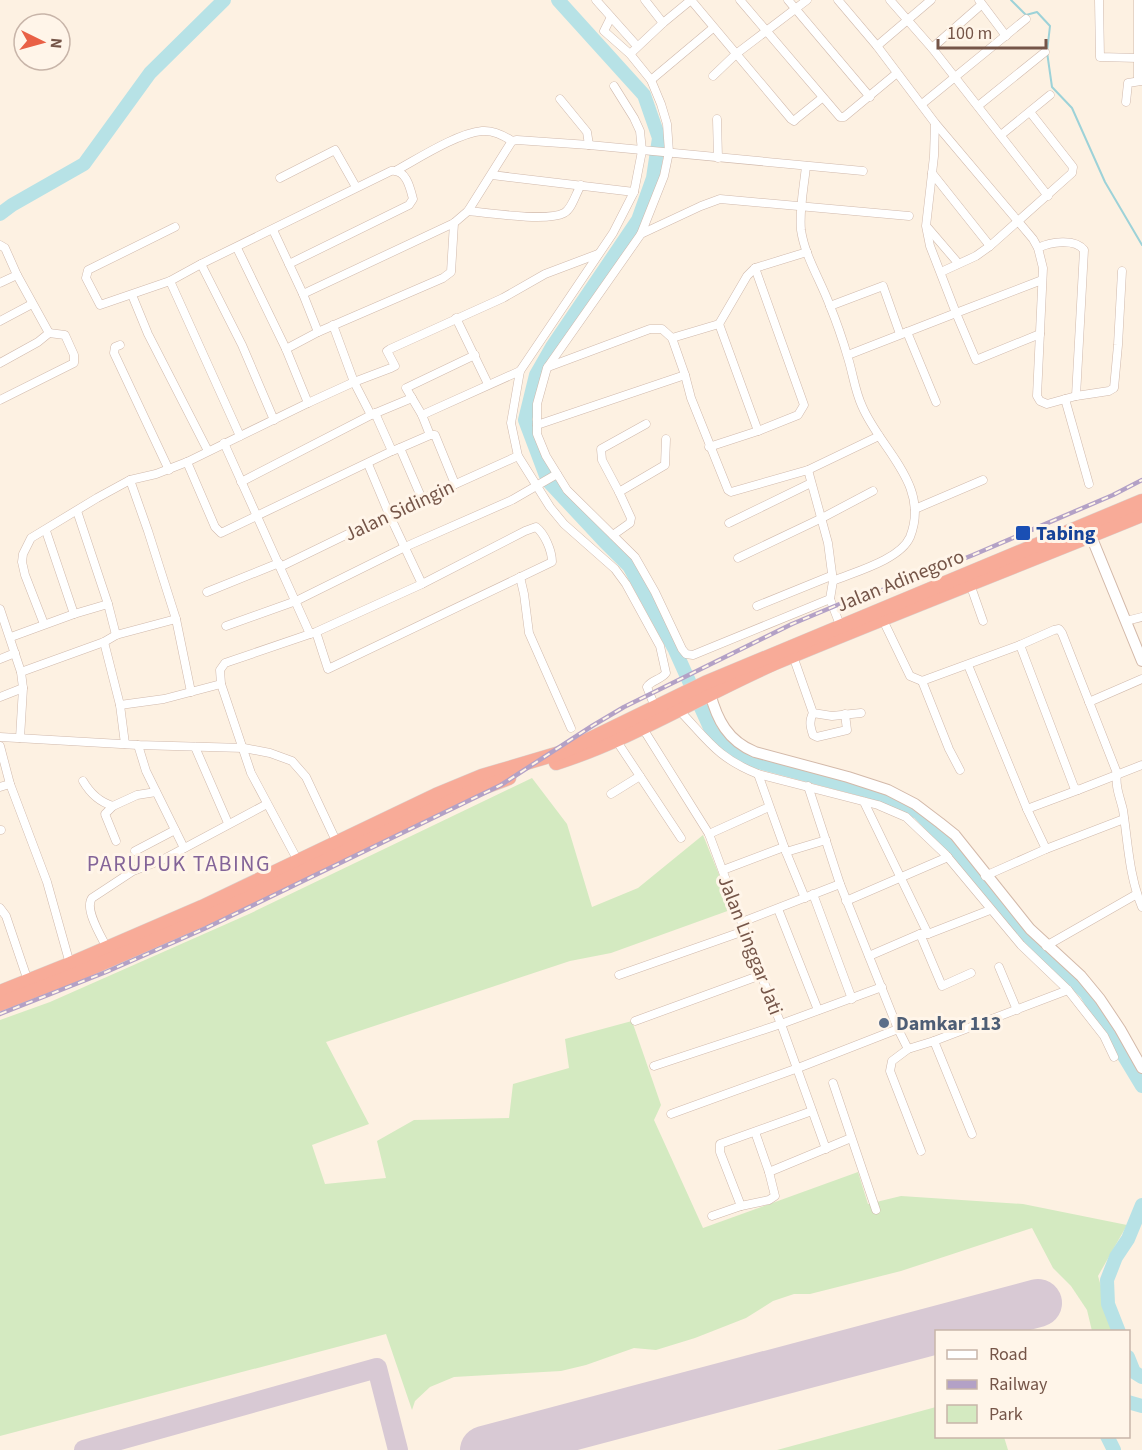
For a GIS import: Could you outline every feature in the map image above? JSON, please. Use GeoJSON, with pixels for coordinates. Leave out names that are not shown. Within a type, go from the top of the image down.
{"type":"FeatureCollection","features":[{"type":"Feature","properties":{"kind":"highway","name":"Jalan Adinegoro"},"geometry":{"type":"LineString","coordinates":[[791,651],[880,615],[1142,501]]}},
{"type":"Feature","properties":{"kind":"highway","name":"Jalan Adinegoro"},"geometry":{"type":"LineString","coordinates":[[678,705],[840,625],[880,615],[970,584],[1142,515]]}},
{"type":"Feature","properties":{"kind":"highway"},"geometry":{"type":"LineString","coordinates":[[0,1004],[82,972],[483,781],[563,752],[655,707],[678,705]]}},
{"type":"Feature","properties":{"kind":"highway"},"geometry":{"type":"LineString","coordinates":[[0,992],[107,948],[204,912],[298,861],[436,795],[566,760],[616,740],[678,705]]}},
{"type":"Feature","properties":{"kind":"street"},"geometry":{"type":"LineString","coordinates":[[596,0],[637,46]]}},
{"type":"Feature","properties":{"kind":"street"},"geometry":{"type":"LineString","coordinates":[[645,0],[663,23]]}},
{"type":"Feature","properties":{"kind":"street"},"geometry":{"type":"LineString","coordinates":[[630,54],[691,0],[794,121],[822,98]]}},
{"type":"Feature","properties":{"kind":"street"},"geometry":{"type":"LineString","coordinates":[[740,0],[840,117],[844,117],[897,74]]}},
{"type":"Feature","properties":{"kind":"street"},"geometry":{"type":"LineString","coordinates":[[788,0],[870,97]]}},
{"type":"Feature","properties":{"kind":"street"},"geometry":{"type":"LineString","coordinates":[[712,76],[736,54],[807,0]]}},
{"type":"Feature","properties":{"kind":"street"},"geometry":{"type":"LineString","coordinates":[[838,0],[1038,248],[1043,268],[1037,396],[1040,401],[1047,404],[1114,388],[1122,271]]}},
{"type":"Feature","properties":{"kind":"street"},"geometry":{"type":"LineString","coordinates":[[890,0],[932,48],[1048,196]]}},
{"type":"Feature","properties":{"kind":"street"},"geometry":{"type":"LineString","coordinates":[[877,46],[931,0]]}},
{"type":"Feature","properties":{"kind":"street"},"geometry":{"type":"LineString","coordinates":[[1099,0],[1100,57],[1138,58]]}},
{"type":"Feature","properties":{"kind":"street"},"geometry":{"type":"LineString","coordinates":[[1126,102],[1128,83],[1140,81],[1138,0]]}},
{"type":"Feature","properties":{"kind":"street"},"geometry":{"type":"LineString","coordinates":[[932,48],[980,2],[1006,36]]}},
{"type":"Feature","properties":{"kind":"street"},"geometry":{"type":"LineString","coordinates":[[611,18],[604,31],[630,54],[651,80],[661,104],[667,124],[664,176],[641,234],[548,367],[537,404],[537,434],[540,445],[556,475],[567,489],[635,557],[686,654],[693,655],[830,599]]}},
{"type":"Feature","properties":{"kind":"street"},"geometry":{"type":"LineString","coordinates":[[922,104],[1026,19]]}},
{"type":"Feature","properties":{"kind":"street"},"geometry":{"type":"LineString","coordinates":[[651,80],[713,28]]}},
{"type":"Feature","properties":{"kind":"street"},"geometry":{"type":"LineString","coordinates":[[978,106],[1045,52]]}},
{"type":"Feature","properties":{"kind":"street"},"geometry":{"type":"LineString","coordinates":[[614,86],[634,118],[640,131],[644,151],[634,192],[613,233],[520,370],[511,423],[518,456],[538,486],[564,524],[621,576],[660,646],[666,673],[647,687],[655,707]]}},
{"type":"Feature","properties":{"kind":"street"},"geometry":{"type":"LineString","coordinates":[[1000,135],[1050,95]]}},
{"type":"Feature","properties":{"kind":"street"},"geometry":{"type":"LineString","coordinates":[[560,99],[587,132],[590,145]]}},
{"type":"Feature","properties":{"kind":"street"},"geometry":{"type":"LineString","coordinates":[[941,272],[976,256],[990,246],[1048,196],[1074,170],[1030,112]]}},
{"type":"Feature","properties":{"kind":"street"},"geometry":{"type":"LineString","coordinates":[[717,119],[718,158]]}},
{"type":"Feature","properties":{"kind":"street"},"geometry":{"type":"LineString","coordinates":[[935,123],[926,226],[930,246],[976,360],[1040,334]]}},
{"type":"Feature","properties":{"kind":"street"},"geometry":{"type":"LineString","coordinates":[[175,227],[93,268],[86,274],[99,305],[170,281],[356,187],[397,170],[467,135],[483,131],[494,132],[512,141],[590,145],[863,171]]}},
{"type":"Feature","properties":{"kind":"street"},"geometry":{"type":"LineString","coordinates":[[303,294],[454,223],[468,211],[512,141]]}},
{"type":"Feature","properties":{"kind":"street"},"geometry":{"type":"LineString","coordinates":[[280,178],[338,150],[356,187]]}},
{"type":"Feature","properties":{"kind":"street"},"geometry":{"type":"LineString","coordinates":[[757,606],[887,559],[906,543],[910,536],[915,509],[907,477],[867,417],[860,402],[848,356],[807,252],[801,230],[806,166]]}},
{"type":"Feature","properties":{"kind":"street"},"geometry":{"type":"LineString","coordinates":[[289,264],[409,205],[413,199],[411,189],[402,173],[397,170]]}},
{"type":"Feature","properties":{"kind":"street"},"geometry":{"type":"LineString","coordinates":[[932,173],[990,246]]}},
{"type":"Feature","properties":{"kind":"street"},"geometry":{"type":"LineString","coordinates":[[492,175],[634,192]]}},
{"type":"Feature","properties":{"kind":"street"},"geometry":{"type":"LineString","coordinates":[[468,211],[513,215],[557,215],[566,211],[580,185]]}},
{"type":"Feature","properties":{"kind":"street"},"geometry":{"type":"LineString","coordinates":[[641,234],[720,199],[909,216]]}},
{"type":"Feature","properties":{"kind":"street"},"geometry":{"type":"LineString","coordinates":[[286,349],[318,332],[443,278],[451,272],[454,223]]}},
{"type":"Feature","properties":{"kind":"street"},"geometry":{"type":"LineString","coordinates":[[926,226],[958,263]]}},
{"type":"Feature","properties":{"kind":"street"},"geometry":{"type":"LineString","coordinates":[[273,230],[318,332]]}},
{"type":"Feature","properties":{"kind":"street"},"geometry":{"type":"LineString","coordinates":[[1038,248],[1053,242],[1080,246],[1084,250],[1076,396]]}},
{"type":"Feature","properties":{"kind":"street"},"geometry":{"type":"LineString","coordinates":[[0,245],[5,248],[49,333]]}},
{"type":"Feature","properties":{"kind":"street"},"geometry":{"type":"LineString","coordinates":[[237,248],[286,349],[308,403]]}},
{"type":"Feature","properties":{"kind":"street"},"geometry":{"type":"LineString","coordinates":[[672,338],[719,324],[747,276],[755,268],[807,252]]}},
{"type":"Feature","properties":{"kind":"street"},"geometry":{"type":"LineString","coordinates":[[44,624],[22,562],[23,554],[32,538],[130,480],[169,470],[308,403],[395,366],[387,351],[390,349],[503,298],[544,274],[598,254]]}},
{"type":"Feature","properties":{"kind":"street"},"geometry":{"type":"LineString","coordinates":[[201,264],[242,345],[273,420]]}},
{"type":"Feature","properties":{"kind":"street"},"geometry":{"type":"LineString","coordinates":[[709,447],[798,415],[804,405],[755,268]]}},
{"type":"Feature","properties":{"kind":"street"},"geometry":{"type":"LineString","coordinates":[[0,283],[17,274]]}},
{"type":"Feature","properties":{"kind":"street"},"geometry":{"type":"LineString","coordinates":[[848,356],[1042,280]]}},
{"type":"Feature","properties":{"kind":"street"},"geometry":{"type":"LineString","coordinates":[[170,281],[240,436]]}},
{"type":"Feature","properties":{"kind":"street"},"geometry":{"type":"LineString","coordinates":[[830,306],[884,286],[903,333],[936,402]]}},
{"type":"Feature","properties":{"kind":"street"},"geometry":{"type":"LineString","coordinates":[[132,295],[143,325],[208,451]]}},
{"type":"Feature","properties":{"kind":"street"},"geometry":{"type":"LineString","coordinates":[[0,321],[32,304]]}},
{"type":"Feature","properties":{"kind":"street"},"geometry":{"type":"LineString","coordinates":[[456,318],[488,384]]}},
{"type":"Feature","properties":{"kind":"street"},"geometry":{"type":"LineString","coordinates":[[719,324],[758,431]]}},
{"type":"Feature","properties":{"kind":"street"},"geometry":{"type":"LineString","coordinates":[[333,326],[354,382],[392,451]]}},
{"type":"Feature","properties":{"kind":"street"},"geometry":{"type":"LineString","coordinates":[[548,367],[650,329],[662,329],[672,338],[709,447],[728,490],[731,492],[808,470],[879,436]]}},
{"type":"Feature","properties":{"kind":"street"},"geometry":{"type":"LineString","coordinates":[[0,363],[38,342],[49,333],[65,335],[74,355],[74,363],[0,400]]}},
{"type":"Feature","properties":{"kind":"street"},"geometry":{"type":"LineString","coordinates":[[120,345],[115,347],[114,353],[169,470]]}},
{"type":"Feature","properties":{"kind":"street"},"geometry":{"type":"LineString","coordinates":[[430,435],[422,415],[406,388],[474,355]]}},
{"type":"Feature","properties":{"kind":"street"},"geometry":{"type":"LineString","coordinates":[[422,415],[520,370]]}},
{"type":"Feature","properties":{"kind":"street"},"geometry":{"type":"LineString","coordinates":[[537,424],[685,375]]}},
{"type":"Feature","properties":{"kind":"street"},"geometry":{"type":"LineString","coordinates":[[240,483],[373,414],[412,399]]}},
{"type":"Feature","properties":{"kind":"street"},"geometry":{"type":"LineString","coordinates":[[1065,399],[1089,484]]}},
{"type":"Feature","properties":{"kind":"street"},"geometry":{"type":"LineString","coordinates":[[613,535],[630,523],[631,518],[602,460],[600,449],[646,423]]}},
{"type":"Feature","properties":{"kind":"street"},"geometry":{"type":"LineString","coordinates":[[187,462],[218,532],[225,532],[258,517],[392,451],[430,435],[435,435],[437,438],[455,484]]}},
{"type":"Feature","properties":{"kind":"street"},"geometry":{"type":"LineString","coordinates":[[619,492],[665,465],[666,439]]}},
{"type":"Feature","properties":{"kind":"street"},"geometry":{"type":"LineString","coordinates":[[224,444],[240,483],[313,633],[328,669],[553,560],[542,532],[536,527],[422,584],[313,633],[225,663],[220,670],[221,684],[251,773],[298,861]]}},
{"type":"Feature","properties":{"kind":"street"},"geometry":{"type":"LineString","coordinates":[[400,448],[422,499]]}},
{"type":"Feature","properties":{"kind":"street","name":"Jalan Sidingin"},"geometry":{"type":"LineString","coordinates":[[207,592],[279,565],[518,456]]}},
{"type":"Feature","properties":{"kind":"street"},"geometry":{"type":"LineString","coordinates":[[368,464],[422,584]]}},
{"type":"Feature","properties":{"kind":"street"},"geometry":{"type":"LineString","coordinates":[[808,470],[830,549],[832,579],[830,599],[840,625]]}},
{"type":"Feature","properties":{"kind":"street"},"geometry":{"type":"LineString","coordinates":[[226,626],[296,601],[405,547],[512,500],[556,475]]}},
{"type":"Feature","properties":{"kind":"street"},"geometry":{"type":"LineString","coordinates":[[130,480],[176,619],[191,692]]}},
{"type":"Feature","properties":{"kind":"street"},"geometry":{"type":"LineString","coordinates":[[915,509],[983,480]]}},
{"type":"Feature","properties":{"kind":"street"},"geometry":{"type":"LineString","coordinates":[[729,523],[811,483]]}},
{"type":"Feature","properties":{"kind":"street"},"geometry":{"type":"LineString","coordinates":[[738,558],[873,491]]}},
{"type":"Feature","properties":{"kind":"street"},"geometry":{"type":"LineString","coordinates":[[77,511],[116,635]]}},
{"type":"Feature","properties":{"kind":"street"},"geometry":{"type":"LineString","coordinates":[[46,531],[74,614]]}},
{"type":"Feature","properties":{"kind":"street"},"geometry":{"type":"LineString","coordinates":[[1091,536],[1142,661]]}},
{"type":"Feature","properties":{"kind":"street"},"geometry":{"type":"LineString","coordinates":[[520,577],[529,633],[571,728]]}},
{"type":"Feature","properties":{"kind":"street"},"geometry":{"type":"LineString","coordinates":[[970,584],[983,621]]}},
{"type":"Feature","properties":{"kind":"street"},"geometry":{"type":"LineString","coordinates":[[11,637],[108,604]]}},
{"type":"Feature","properties":{"kind":"street"},"geometry":{"type":"LineString","coordinates":[[0,609],[21,672],[23,688],[20,738]]}},
{"type":"Feature","properties":{"kind":"street"},"geometry":{"type":"LineString","coordinates":[[880,615],[910,676],[922,681],[1059,629],[1117,773],[1116,789],[1124,819],[1129,862],[1142,907]]}},
{"type":"Feature","properties":{"kind":"street"},"geometry":{"type":"LineString","coordinates":[[1126,621],[1142,617]]}},
{"type":"Feature","properties":{"kind":"street"},"geometry":{"type":"LineString","coordinates":[[21,672],[104,642],[116,635],[176,619]]}},
{"type":"Feature","properties":{"kind":"street"},"geometry":{"type":"LineString","coordinates":[[104,642],[120,705],[125,744]]}},
{"type":"Feature","properties":{"kind":"street"},"geometry":{"type":"LineString","coordinates":[[1020,645],[1074,787],[1078,790]]}},
{"type":"Feature","properties":{"kind":"street"},"geometry":{"type":"LineString","coordinates":[[791,651],[799,679],[813,713],[810,724],[813,735],[817,737],[847,730],[845,714]]}},
{"type":"Feature","properties":{"kind":"street"},"geometry":{"type":"LineString","coordinates":[[0,659],[15,653]]}},
{"type":"Feature","properties":{"kind":"street"},"geometry":{"type":"LineString","coordinates":[[968,665],[1027,809],[1046,849]]}},
{"type":"Feature","properties":{"kind":"street"},"geometry":{"type":"LineString","coordinates":[[1089,702],[1142,679]]}},
{"type":"Feature","properties":{"kind":"street"},"geometry":{"type":"LineString","coordinates":[[922,681],[949,749],[960,770]]}},
{"type":"Feature","properties":{"kind":"street"},"geometry":{"type":"LineString","coordinates":[[120,705],[164,699],[221,684]]}},
{"type":"Feature","properties":{"kind":"street"},"geometry":{"type":"LineString","coordinates":[[0,697],[23,688]]}},
{"type":"Feature","properties":{"kind":"street"},"geometry":{"type":"LineString","coordinates":[[708,690],[722,725],[743,746],[755,752],[848,777],[900,795],[955,835],[985,876],[1046,946],[1081,976],[1100,999],[1142,1068]]}},
{"type":"Feature","properties":{"kind":"street"},"geometry":{"type":"LineString","coordinates":[[678,705],[717,752],[734,764],[758,774],[899,812],[948,857],[1021,945],[1068,990],[1099,1029],[1114,1057]]}},
{"type":"Feature","properties":{"kind":"street"},"geometry":{"type":"LineString","coordinates":[[813,713],[832,716],[861,713]]}},
{"type":"Feature","properties":{"kind":"street","name":"Jalan Linggar Jati"},"geometry":{"type":"LineString","coordinates":[[642,727],[709,834],[798,1068],[826,1149]]}},
{"type":"Feature","properties":{"kind":"street"},"geometry":{"type":"LineString","coordinates":[[0,737],[244,748],[270,753],[292,761],[306,777],[337,843]]}},
{"type":"Feature","properties":{"kind":"street"},"geometry":{"type":"LineString","coordinates":[[616,740],[681,838]]}},
{"type":"Feature","properties":{"kind":"street"},"geometry":{"type":"LineString","coordinates":[[138,745],[146,771],[184,848]]}},
{"type":"Feature","properties":{"kind":"street"},"geometry":{"type":"LineString","coordinates":[[0,747],[10,784],[47,882],[70,964]]}},
{"type":"Feature","properties":{"kind":"street"},"geometry":{"type":"LineString","coordinates":[[195,747],[228,824]]}},
{"type":"Feature","properties":{"kind":"street"},"geometry":{"type":"LineString","coordinates":[[1027,809],[1142,765]]}},
{"type":"Feature","properties":{"kind":"street"},"geometry":{"type":"LineString","coordinates":[[758,774],[804,898]]}},
{"type":"Feature","properties":{"kind":"street"},"geometry":{"type":"LineString","coordinates":[[611,794],[640,776]]}},
{"type":"Feature","properties":{"kind":"street"},"geometry":{"type":"LineString","coordinates":[[83,781],[88,790],[102,803],[113,806]]}},
{"type":"Feature","properties":{"kind":"street"},"geometry":{"type":"LineString","coordinates":[[0,787],[10,784]]}},
{"type":"Feature","properties":{"kind":"street"},"geometry":{"type":"LineString","coordinates":[[808,786],[846,901],[908,1049]]}},
{"type":"Feature","properties":{"kind":"street"},"geometry":{"type":"LineString","coordinates":[[116,842],[105,814],[113,806],[137,795],[156,792]]}},
{"type":"Feature","properties":{"kind":"street"},"geometry":{"type":"LineString","coordinates":[[864,802],[901,878],[942,986],[971,972]]}},
{"type":"Feature","properties":{"kind":"street"},"geometry":{"type":"LineString","coordinates":[[107,948],[89,911],[90,900],[123,877],[267,804]]}},
{"type":"Feature","properties":{"kind":"street"},"geometry":{"type":"LineString","coordinates":[[709,834],[770,807]]}},
{"type":"Feature","properties":{"kind":"street"},"geometry":{"type":"LineString","coordinates":[[985,876],[1046,849],[1124,819]]}},
{"type":"Feature","properties":{"kind":"street"},"geometry":{"type":"LineString","coordinates":[[135,851],[175,830]]}},
{"type":"Feature","properties":{"kind":"street"},"geometry":{"type":"LineString","coordinates":[[723,870],[785,850],[826,840]]}},
{"type":"Feature","properties":{"kind":"street"},"geometry":{"type":"LineString","coordinates":[[846,901],[948,857]]}},
{"type":"Feature","properties":{"kind":"street"},"geometry":{"type":"LineString","coordinates":[[742,922],[840,884]]}},
{"type":"Feature","properties":{"kind":"street"},"geometry":{"type":"LineString","coordinates":[[813,894],[852,999]]}},
{"type":"Feature","properties":{"kind":"street"},"geometry":{"type":"LineString","coordinates":[[1046,946],[1137,894]]}},
{"type":"Feature","properties":{"kind":"street"},"geometry":{"type":"LineString","coordinates":[[0,908],[6,916],[28,981]]}},
{"type":"Feature","properties":{"kind":"street"},"geometry":{"type":"LineString","coordinates":[[778,909],[818,1010]]}},
{"type":"Feature","properties":{"kind":"street"},"geometry":{"type":"LineString","coordinates":[[869,956],[990,910]]}},
{"type":"Feature","properties":{"kind":"street"},"geometry":{"type":"LineString","coordinates":[[619,975],[744,931]]}},
{"type":"Feature","properties":{"kind":"street"},"geometry":{"type":"LineString","coordinates":[[999,967],[1017,1010]]}},
{"type":"Feature","properties":{"kind":"street"},"geometry":{"type":"LineString","coordinates":[[635,1021],[761,975]]}},
{"type":"Feature","properties":{"kind":"street"},"geometry":{"type":"LineString","coordinates":[[654,1066],[781,1024],[882,987]]}},
{"type":"Feature","properties":{"kind":"street"},"geometry":{"type":"LineString","coordinates":[[921,1151],[890,1071],[892,1061],[908,1049],[1068,990]]}},
{"type":"Feature","properties":{"kind":"street"},"geometry":{"type":"LineString","coordinates":[[670,1114],[898,1029]]}},
{"type":"Feature","properties":{"kind":"street"},"geometry":{"type":"LineString","coordinates":[[934,1041],[972,1134]]}},
{"type":"Feature","properties":{"kind":"street"},"geometry":{"type":"LineString","coordinates":[[833,1083],[876,1210]]}},
{"type":"Feature","properties":{"kind":"street"},"geometry":{"type":"LineString","coordinates":[[741,1206],[720,1152],[721,1143],[812,1111]]}},
{"type":"Feature","properties":{"kind":"street"},"geometry":{"type":"LineString","coordinates":[[712,1216],[769,1200],[775,1196],[755,1132]]}},
{"type":"Feature","properties":{"kind":"street"},"geometry":{"type":"LineString","coordinates":[[769,1172],[851,1138]]}},
{"type":"Feature","properties":{"kind":"green space"},"geometry":{"type":"Polygon","coordinates":[[[532,778],[567,824],[592,907],[638,888],[703,835],[733,909],[611,953],[570,961],[326,1042],[369,1124],[312,1145],[325,1184],[386,1178],[377,1141],[414,1120],[509,1118],[513,1084],[569,1068],[565,1039],[632,1021],[661,1105],[654,1120],[703,1228],[858,1172],[868,1204],[901,1196],[1023,1204],[1127,1225],[1098,1276],[1114,1330],[1092,1330],[1087,1310],[1071,1286],[1053,1268],[1032,1228],[901,1271],[810,1294],[794,1294],[773,1301],[746,1318],[656,1350],[634,1348],[561,1371],[454,1377],[430,1387],[415,1401],[412,1410],[386,1334],[0,1436],[0,1020],[50,1002],[249,914],[532,778]]]}},
{"type":"Feature","properties":{"kind":"green space"},"geometry":{"type":"Polygon","coordinates":[[[935,1407],[935,1438],[1004,1438],[1008,1450],[777,1450],[935,1407]]]}},
{"type":"Feature","properties":{"kind":"waterway"},"geometry":{"type":"LineString","coordinates":[[0,214],[84,164],[150,73],[224,0]]}},
{"type":"Feature","properties":{"kind":"waterway"},"geometry":{"type":"LineString","coordinates":[[558,0],[644,95],[659,138],[653,178],[638,220],[552,347],[536,375],[525,420],[548,481],[629,566],[675,650],[712,732],[734,753],[747,759],[872,792],[918,812],[950,845],[1019,930],[1086,993],[1142,1086]]}},
{"type":"Feature","properties":{"kind":"waterway"},"geometry":{"type":"LineString","coordinates":[[1011,0],[1026,15],[1037,12],[1050,26],[1047,52],[1052,87],[1072,108],[1105,182],[1142,245]]}},
{"type":"Feature","properties":{"kind":"waterway"},"geometry":{"type":"LineString","coordinates":[[1118,1330],[1108,1304],[1107,1280],[1142,1205]]}},
{"type":"Feature","properties":{"kind":"waterway"},"geometry":{"type":"LineString","coordinates":[[1130,1362],[1134,1372],[1142,1377]]}},
{"type":"Feature","properties":{"kind":"waterway"},"geometry":{"type":"LineString","coordinates":[[1130,1403],[1142,1406]]}},
{"type":"Feature","properties":{"kind":"waterway"},"geometry":{"type":"LineString","coordinates":[[1108,1438],[1114,1450]]}},
{"type":"Feature","properties":{"kind":"taxiway"},"geometry":{"type":"LineString","coordinates":[[84,1450],[377,1368],[398,1450]]}},
{"type":"Feature","properties":{"kind":"runway"},"geometry":{"type":"LineString","coordinates":[[936,1330],[1038,1303]]}},
{"type":"Feature","properties":{"kind":"runway"},"geometry":{"type":"LineString","coordinates":[[484,1450],[935,1330]]}},
{"type":"Feature","properties":{"kind":"railway"},"geometry":{"type":"LineString","coordinates":[[0,1014],[106,972],[206,928],[501,785],[624,707],[792,624],[854,598],[893,587],[973,555],[1113,495],[1142,480]]}},
{"type":"Feature","properties":{"kind":"place","name":"Tabing"},"geometry":{"type":"Point","coordinates":[1023,533]}},
{"type":"Feature","properties":{"kind":"place","name":"Damkar 113"},"geometry":{"type":"Point","coordinates":[884,1023]}},
{"type":"Feature","properties":{"kind":"district","name":"PARUPUK TABING"},"geometry":{"type":"Point","coordinates":[179,863]}}]}
